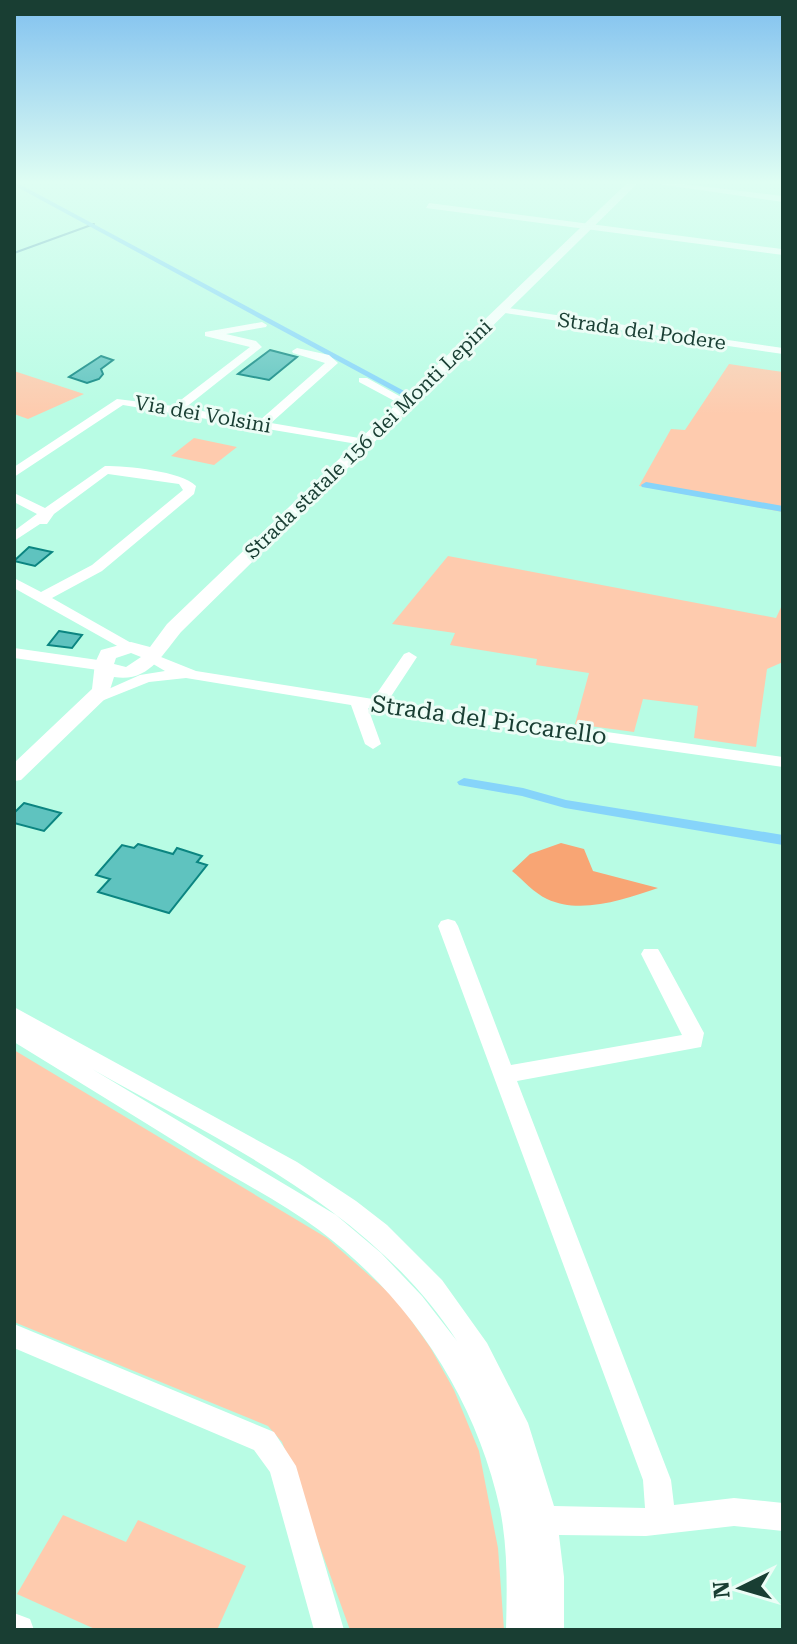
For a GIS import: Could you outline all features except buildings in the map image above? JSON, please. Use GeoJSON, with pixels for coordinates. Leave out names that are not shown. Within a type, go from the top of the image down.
{"type":"FeatureCollection","features":[{"type":"Feature","properties":{"kind":"main road","name":"Strada statale 156 dei Monti Lepini"},"geometry":{"type":"LineString","coordinates":[[137,659],[169,634],[554,261]]}},
{"type":"Feature","properties":{"kind":"main road"},"geometry":{"type":"LineString","coordinates":[[94,699],[103,688],[106,662],[121,673],[137,659]]}},
{"type":"Feature","properties":{"kind":"main road"},"geometry":{"type":"LineString","coordinates":[[14,775],[137,659]]}},
{"type":"Feature","properties":{"kind":"street","name":"Strada del Podere"},"geometry":{"type":"LineString","coordinates":[[502,310],[783,351]]}},
{"type":"Feature","properties":{"kind":"street"},"geometry":{"type":"LineString","coordinates":[[177,409],[257,347],[252,343],[209,334],[262,325]]}},
{"type":"Feature","properties":{"kind":"street"},"geometry":{"type":"LineString","coordinates":[[262,425],[332,363],[325,357],[297,351]]}},
{"type":"Feature","properties":{"kind":"street"},"geometry":{"type":"LineString","coordinates":[[363,380],[406,403]]}},
{"type":"Feature","properties":{"kind":"street","name":"Via dei Volsini"},"geometry":{"type":"LineString","coordinates":[[14,473],[116,402],[177,409],[365,443]]}},
{"type":"Feature","properties":{"kind":"street"},"geometry":{"type":"LineString","coordinates":[[14,540],[108,469],[183,481],[191,488],[97,568],[42,597]]}},
{"type":"Feature","properties":{"kind":"street"},"geometry":{"type":"LineString","coordinates":[[14,497],[46,515]]}},
{"type":"Feature","properties":{"kind":"street"},"geometry":{"type":"LineString","coordinates":[[14,582],[99,630],[137,659]]}},
{"type":"Feature","properties":{"kind":"street"},"geometry":{"type":"LineString","coordinates":[[99,630],[105,640],[106,662]]}},
{"type":"Feature","properties":{"kind":"street"},"geometry":{"type":"LineString","coordinates":[[169,634],[164,657],[176,672]]}},
{"type":"Feature","properties":{"kind":"street"},"geometry":{"type":"LineString","coordinates":[[14,653],[71,661],[106,662]]}},
{"type":"Feature","properties":{"kind":"street"},"geometry":{"type":"LineString","coordinates":[[378,704],[409,657]]}},
{"type":"Feature","properties":{"kind":"street"},"geometry":{"type":"LineString","coordinates":[[51,659],[106,662]]}},
{"type":"Feature","properties":{"kind":"street","name":"Strada del Piccarello"},"geometry":{"type":"LineString","coordinates":[[137,659],[176,672],[783,762]]}},
{"type":"Feature","properties":{"kind":"street"},"geometry":{"type":"LineString","coordinates":[[71,661],[93,674],[97,687],[94,699]]}},
{"type":"Feature","properties":{"kind":"street","name":"Strada del Piccarello"},"geometry":{"type":"LineString","coordinates":[[94,699],[139,680],[176,672]]}},
{"type":"Feature","properties":{"kind":"street"},"geometry":{"type":"LineString","coordinates":[[358,701],[373,744]]}},
{"type":"Feature","properties":{"kind":"street"},"geometry":{"type":"LineString","coordinates":[[448,926],[657,1480],[661,1521]]}},
{"type":"Feature","properties":{"kind":"street"},"geometry":{"type":"LineString","coordinates":[[504,1075],[693,1041],[693,1033],[651,954]]}},
{"type":"Feature","properties":{"kind":"street"},"geometry":{"type":"LineString","coordinates":[[14,1015],[314,1184],[394,1246],[440,1294],[484,1362],[518,1434],[543,1520],[548,1553],[549,1630]]}},
{"type":"Feature","properties":{"kind":"street"},"geometry":{"type":"LineString","coordinates":[[14,1032],[327,1222],[369,1254],[417,1304],[444,1341],[469,1385],[503,1469],[521,1538],[524,1589],[521,1630]]}},
{"type":"Feature","properties":{"kind":"street"},"geometry":{"type":"LineString","coordinates":[[14,1336],[264,1441],[275,1452],[285,1475],[329,1630]]}},
{"type":"Feature","properties":{"kind":"street"},"geometry":{"type":"LineString","coordinates":[[543,1520],[579,1523],[661,1521],[725,1512],[783,1517]]}},
{"type":"Feature","properties":{"kind":"shaded area"},"geometry":{"type":"Polygon","coordinates":[[[729,364],[783,372],[783,512],[639,486],[671,429],[685,430],[729,364]]]}},
{"type":"Feature","properties":{"kind":"shaded area"},"geometry":{"type":"Polygon","coordinates":[[[14,371],[84,394],[28,419],[14,414],[14,371]]]}},
{"type":"Feature","properties":{"kind":"shaded area"},"geometry":{"type":"Polygon","coordinates":[[[194,438],[237,447],[214,465],[171,456],[194,438]]]}},
{"type":"Feature","properties":{"kind":"shaded area"},"geometry":{"type":"Polygon","coordinates":[[[448,556],[776,618],[783,603],[783,662],[767,669],[756,747],[694,738],[698,706],[643,699],[634,732],[575,724],[589,673],[536,665],[537,659],[450,645],[455,633],[392,624],[448,556]]]}},
{"type":"Feature","properties":{"kind":"shaded area"},"geometry":{"type":"Polygon","coordinates":[[[561,843],[584,849],[593,871],[658,888],[603,904],[574,906],[547,899],[512,871],[530,854],[561,843]]]}},
{"type":"Feature","properties":{"kind":"shaded area"},"geometry":{"type":"Polygon","coordinates":[[[14,1050],[327,1238],[396,1299],[430,1347],[454,1390],[479,1451],[498,1548],[504,1630],[350,1630],[282,1442],[268,1426],[14,1322],[14,1050]]]}},
{"type":"Feature","properties":{"kind":"shaded area"},"geometry":{"type":"Polygon","coordinates":[[[63,1515],[126,1542],[138,1520],[246,1566],[217,1630],[97,1630],[17,1594],[63,1515]]]}},
{"type":"Feature","properties":{"kind":"waterway"},"geometry":{"type":"LineString","coordinates":[[158,261],[404,393]]}},
{"type":"Feature","properties":{"kind":"waterway"},"geometry":{"type":"LineString","coordinates":[[646,485],[783,509]]}},
{"type":"Feature","properties":{"kind":"waterway"},"geometry":{"type":"LineString","coordinates":[[464,782],[523,792],[565,804],[783,840]]}}]}
